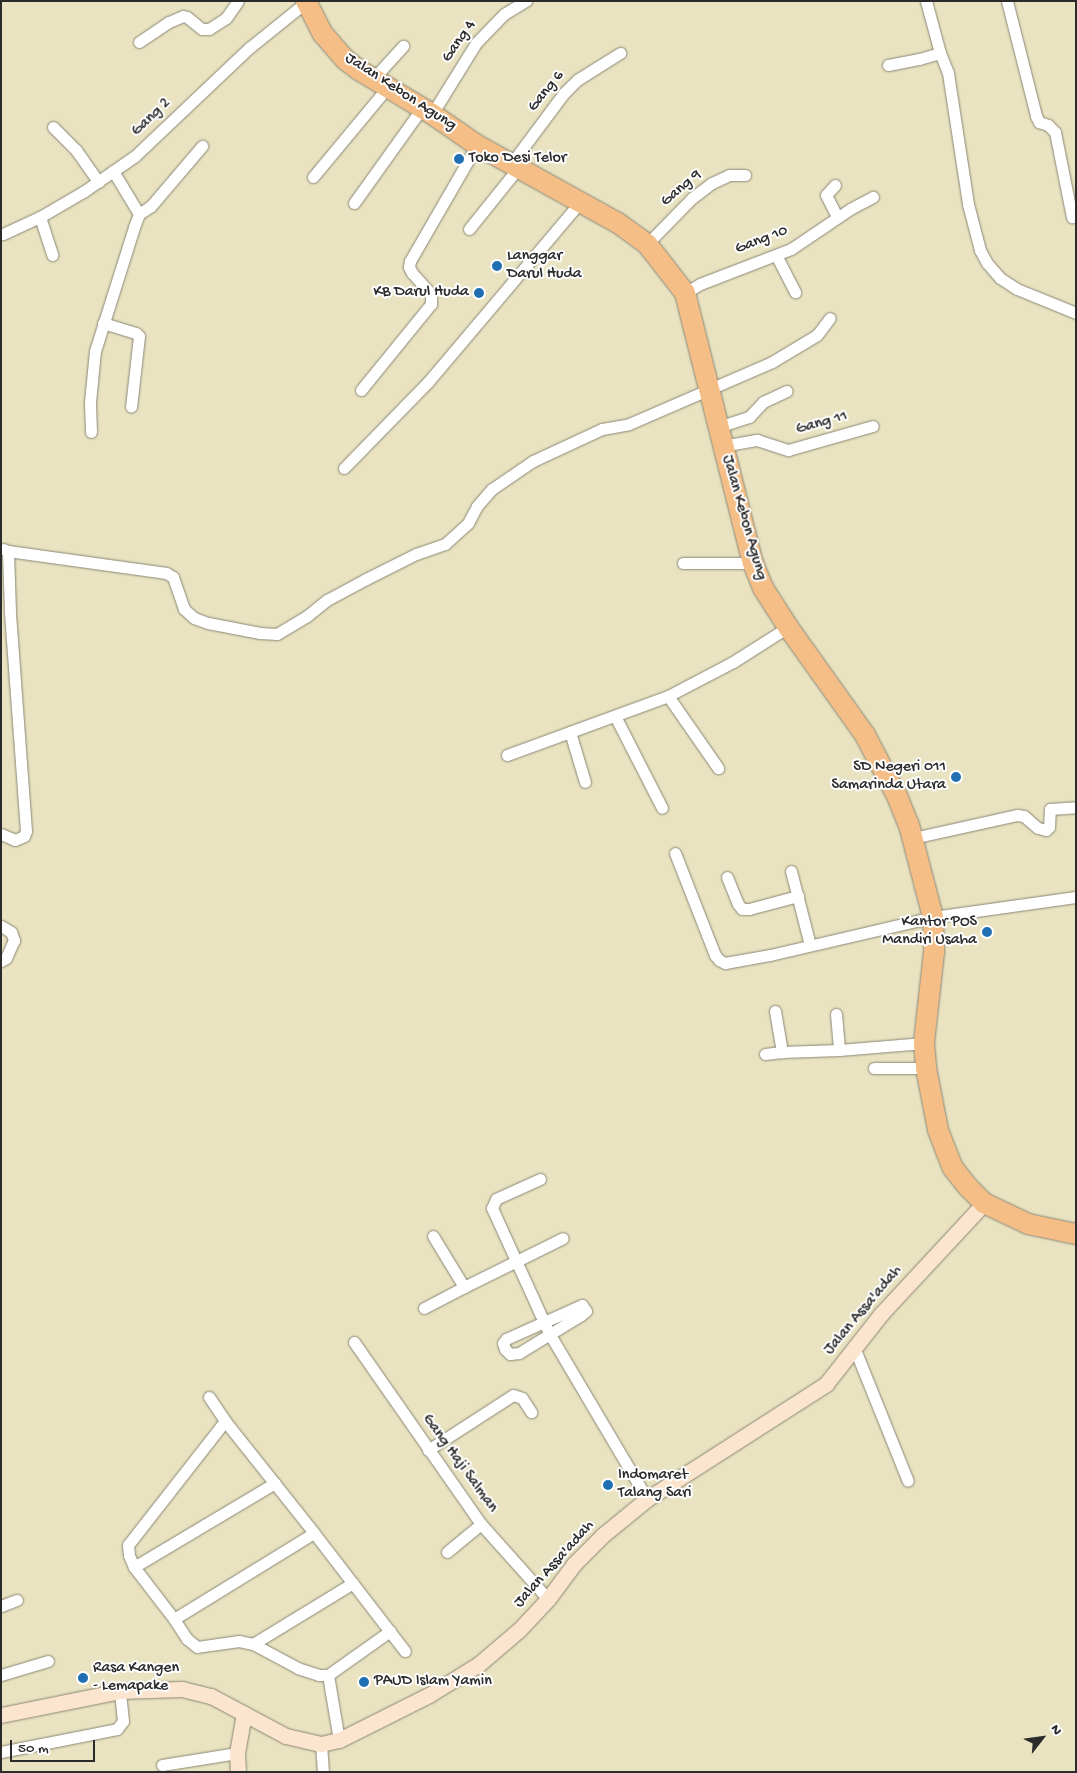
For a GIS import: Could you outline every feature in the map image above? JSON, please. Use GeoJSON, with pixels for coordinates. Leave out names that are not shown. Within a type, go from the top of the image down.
{"type":"FeatureCollection","features":[{"type":"Feature","properties":{"kind":"highway","name":"Jalan Kebon Agung"},"geometry":{"type":"LineString","coordinates":[[306,2],[323,34],[346,60],[380,84],[427,111],[478,145],[580,201],[647,244],[685,293],[753,563],[763,588],[788,627],[865,735],[897,796],[913,838],[933,918],[934,952],[924,1043],[926,1068],[938,1130],[953,1168],[984,1203]]}},
{"type":"Feature","properties":{"kind":"highway"},"geometry":{"type":"LineString","coordinates":[[984,1203],[1028,1224],[1076,1234]]}},
{"type":"Feature","properties":{"kind":"street"},"geometry":{"type":"LineString","coordinates":[[139,42],[169,22],[183,16],[202,29],[209,29],[226,18],[238,1]]}},
{"type":"Feature","properties":{"kind":"street","name":"Gang 4"},"geometry":{"type":"LineString","coordinates":[[354,203],[427,111],[489,27],[504,14],[526,1]]}},
{"type":"Feature","properties":{"kind":"street"},"geometry":{"type":"LineString","coordinates":[[926,1],[940,53],[948,73],[974,231],[984,256],[1000,278],[1017,289],[1076,313]]}},
{"type":"Feature","properties":{"kind":"street"},"geometry":{"type":"LineString","coordinates":[[1007,1],[1036,116],[1040,122],[1048,125],[1055,132],[1072,217]]}},
{"type":"Feature","properties":{"kind":"street","name":"Gang 2"},"geometry":{"type":"LineString","coordinates":[[3,234],[40,217],[98,182],[149,145],[249,48],[306,2]]}},
{"type":"Feature","properties":{"kind":"street"},"geometry":{"type":"LineString","coordinates":[[314,177],[380,84],[403,46]]}},
{"type":"Feature","properties":{"kind":"street","name":"Gang 6"},"geometry":{"type":"LineString","coordinates":[[469,229],[515,166],[564,93],[577,80],[620,53]]}},
{"type":"Feature","properties":{"kind":"street"},"geometry":{"type":"LineString","coordinates":[[888,64],[919,59],[940,53]]}},
{"type":"Feature","properties":{"kind":"street"},"geometry":{"type":"LineString","coordinates":[[53,127],[76,150],[98,182]]}},
{"type":"Feature","properties":{"kind":"street"},"geometry":{"type":"LineString","coordinates":[[361,390],[431,304],[431,294],[412,273],[409,267],[410,261],[478,145]]}},
{"type":"Feature","properties":{"kind":"street"},"geometry":{"type":"LineString","coordinates":[[91,432],[90,402],[95,351],[139,214],[150,206],[202,146]]}},
{"type":"Feature","properties":{"kind":"street"},"geometry":{"type":"LineString","coordinates":[[113,172],[139,214]]}},
{"type":"Feature","properties":{"kind":"street","name":"Gang 9"},"geometry":{"type":"LineString","coordinates":[[647,244],[692,198],[712,183],[729,175],[745,175]]}},
{"type":"Feature","properties":{"kind":"street"},"geometry":{"type":"LineString","coordinates":[[835,185],[826,196],[837,217]]}},
{"type":"Feature","properties":{"kind":"street","name":"Gang 10"},"geometry":{"type":"LineString","coordinates":[[685,293],[700,284],[776,255],[804,242],[837,217],[873,197]]}},
{"type":"Feature","properties":{"kind":"street"},"geometry":{"type":"LineString","coordinates":[[344,468],[428,382],[580,201]]}},
{"type":"Feature","properties":{"kind":"street"},"geometry":{"type":"LineString","coordinates":[[40,217],[52,255]]}},
{"type":"Feature","properties":{"kind":"street"},"geometry":{"type":"LineString","coordinates":[[776,255],[796,292]]}},
{"type":"Feature","properties":{"kind":"street"},"geometry":{"type":"LineString","coordinates":[[1,834],[15,840],[24,836],[26,831],[5,550],[166,573],[173,577],[184,609],[194,618],[208,623],[260,633],[277,634],[307,616],[327,600],[366,579],[416,554],[445,544],[468,524],[477,506],[492,489],[533,461],[602,430],[629,424],[772,362],[817,335],[830,318]]}},
{"type":"Feature","properties":{"kind":"street"},"geometry":{"type":"LineString","coordinates":[[103,323],[136,333],[139,336],[131,408]]}},
{"type":"Feature","properties":{"kind":"street"},"geometry":{"type":"LineString","coordinates":[[720,437],[749,417],[763,402],[788,391]]}},
{"type":"Feature","properties":{"kind":"street","name":"Gang 11"},"geometry":{"type":"LineString","coordinates":[[720,437],[757,440],[788,450],[873,426]]}},
{"type":"Feature","properties":{"kind":"street"},"geometry":{"type":"LineString","coordinates":[[683,563],[753,563]]}},
{"type":"Feature","properties":{"kind":"street"},"geometry":{"type":"LineString","coordinates":[[507,755],[668,696],[733,662],[788,627]]}},
{"type":"Feature","properties":{"kind":"street"},"geometry":{"type":"LineString","coordinates":[[668,696],[718,768]]}},
{"type":"Feature","properties":{"kind":"street"},"geometry":{"type":"LineString","coordinates":[[615,716],[662,808]]}},
{"type":"Feature","properties":{"kind":"street"},"geometry":{"type":"LineString","coordinates":[[570,732],[585,782]]}},
{"type":"Feature","properties":{"kind":"street"},"geometry":{"type":"LineString","coordinates":[[913,838],[1017,815],[1024,816],[1038,828],[1046,830],[1049,827],[1050,809],[1076,807]]}},
{"type":"Feature","properties":{"kind":"street"},"geometry":{"type":"LineString","coordinates":[[675,853],[719,960],[731,962],[933,918],[1076,897]]}},
{"type":"Feature","properties":{"kind":"street"},"geometry":{"type":"LineString","coordinates":[[791,871],[810,944]]}},
{"type":"Feature","properties":{"kind":"street"},"geometry":{"type":"LineString","coordinates":[[727,877],[742,909],[749,909],[798,896]]}},
{"type":"Feature","properties":{"kind":"street"},"geometry":{"type":"LineString","coordinates":[[1,926],[12,932],[14,940],[6,958],[1,961]]}},
{"type":"Feature","properties":{"kind":"street"},"geometry":{"type":"LineString","coordinates":[[775,1011],[782,1052]]}},
{"type":"Feature","properties":{"kind":"street"},"geometry":{"type":"LineString","coordinates":[[836,1014],[839,1050]]}},
{"type":"Feature","properties":{"kind":"street"},"geometry":{"type":"LineString","coordinates":[[765,1054],[924,1043]]}},
{"type":"Feature","properties":{"kind":"street"},"geometry":{"type":"LineString","coordinates":[[874,1068],[926,1068]]}},
{"type":"Feature","properties":{"kind":"street"},"geometry":{"type":"LineString","coordinates":[[540,1179],[496,1199],[492,1205],[542,1321],[647,1500]]}},
{"type":"Feature","properties":{"kind":"street","name":"Jalan Assa'adah"},"geometry":{"type":"LineString","coordinates":[[1,1715],[120,1691],[182,1689],[197,1691],[286,1736],[321,1744],[340,1740],[428,1695],[479,1664],[519,1630],[548,1599],[574,1564],[597,1541],[647,1500],[817,1392],[833,1376],[881,1314],[984,1203]]}},
{"type":"Feature","properties":{"kind":"street"},"geometry":{"type":"LineString","coordinates":[[433,1236],[464,1288]]}},
{"type":"Feature","properties":{"kind":"street"},"geometry":{"type":"LineString","coordinates":[[424,1308],[563,1238]]}},
{"type":"Feature","properties":{"kind":"street"},"geometry":{"type":"LineString","coordinates":[[582,1305],[585,1307],[586,1311],[581,1315],[549,1333],[516,1355],[510,1354],[504,1349],[503,1343],[506,1339],[576,1306],[582,1305]]}},
{"type":"Feature","properties":{"kind":"street","name":"Gang Haji Salman"},"geometry":{"type":"LineString","coordinates":[[354,1342],[481,1524],[548,1599]]}},
{"type":"Feature","properties":{"kind":"street"},"geometry":{"type":"LineString","coordinates":[[854,1347],[908,1482]]}},
{"type":"Feature","properties":{"kind":"street"},"geometry":{"type":"LineString","coordinates":[[428,1450],[513,1396],[522,1398],[530,1412]]}},
{"type":"Feature","properties":{"kind":"street"},"geometry":{"type":"LineString","coordinates":[[209,1397],[225,1421],[405,1651]]}},
{"type":"Feature","properties":{"kind":"street"},"geometry":{"type":"LineString","coordinates":[[225,1421],[130,1542],[129,1555],[134,1567],[174,1619],[187,1640],[197,1647],[232,1641],[253,1644],[298,1668],[319,1675],[328,1675],[390,1631]]}},
{"type":"Feature","properties":{"kind":"street"},"geometry":{"type":"LineString","coordinates":[[134,1567],[275,1483]]}},
{"type":"Feature","properties":{"kind":"street"},"geometry":{"type":"LineString","coordinates":[[447,1552],[481,1524]]}},
{"type":"Feature","properties":{"kind":"street"},"geometry":{"type":"LineString","coordinates":[[174,1619],[314,1534]]}},
{"type":"Feature","properties":{"kind":"street"},"geometry":{"type":"LineString","coordinates":[[253,1644],[352,1583]]}},
{"type":"Feature","properties":{"kind":"street"},"geometry":{"type":"LineString","coordinates":[[1,1606],[17,1600]]}},
{"type":"Feature","properties":{"kind":"street"},"geometry":{"type":"LineString","coordinates":[[1,1675],[48,1661]]}},
{"type":"Feature","properties":{"kind":"street"},"geometry":{"type":"LineString","coordinates":[[328,1675],[340,1740]]}},
{"type":"Feature","properties":{"kind":"street"},"geometry":{"type":"LineString","coordinates":[[1,1752],[117,1729],[123,1722],[120,1691]]}},
{"type":"Feature","properties":{"kind":"street"},"geometry":{"type":"LineString","coordinates":[[238,1772],[237,1752],[244,1714]]}},
{"type":"Feature","properties":{"kind":"street"},"geometry":{"type":"LineString","coordinates":[[321,1744],[323,1772]]}},
{"type":"Feature","properties":{"kind":"street"},"geometry":{"type":"LineString","coordinates":[[162,1765],[237,1752]]}},
{"type":"Feature","properties":{"kind":"place","name":"Toko Desi Telor"},"geometry":{"type":"Point","coordinates":[459,159]}},
{"type":"Feature","properties":{"kind":"place","name":"Langgar Darul Huda"},"geometry":{"type":"Point","coordinates":[497,266]}},
{"type":"Feature","properties":{"kind":"place","name":"KB Darul Huda"},"geometry":{"type":"Point","coordinates":[479,293]}},
{"type":"Feature","properties":{"kind":"place","name":"SD Negeri 011 Samarinda Utara"},"geometry":{"type":"Point","coordinates":[956,777]}},
{"type":"Feature","properties":{"kind":"place","name":"Kantor POS Mandiri Usaha"},"geometry":{"type":"Point","coordinates":[987,932]}},
{"type":"Feature","properties":{"kind":"place","name":"Indomaret Talang Sari"},"geometry":{"type":"Point","coordinates":[608,1485]}},
{"type":"Feature","properties":{"kind":"place","name":"Rasa Kangen - Lemapake"},"geometry":{"type":"Point","coordinates":[83,1678]}},
{"type":"Feature","properties":{"kind":"place","name":"PAUD Islam Yamin"},"geometry":{"type":"Point","coordinates":[364,1682]}}]}
